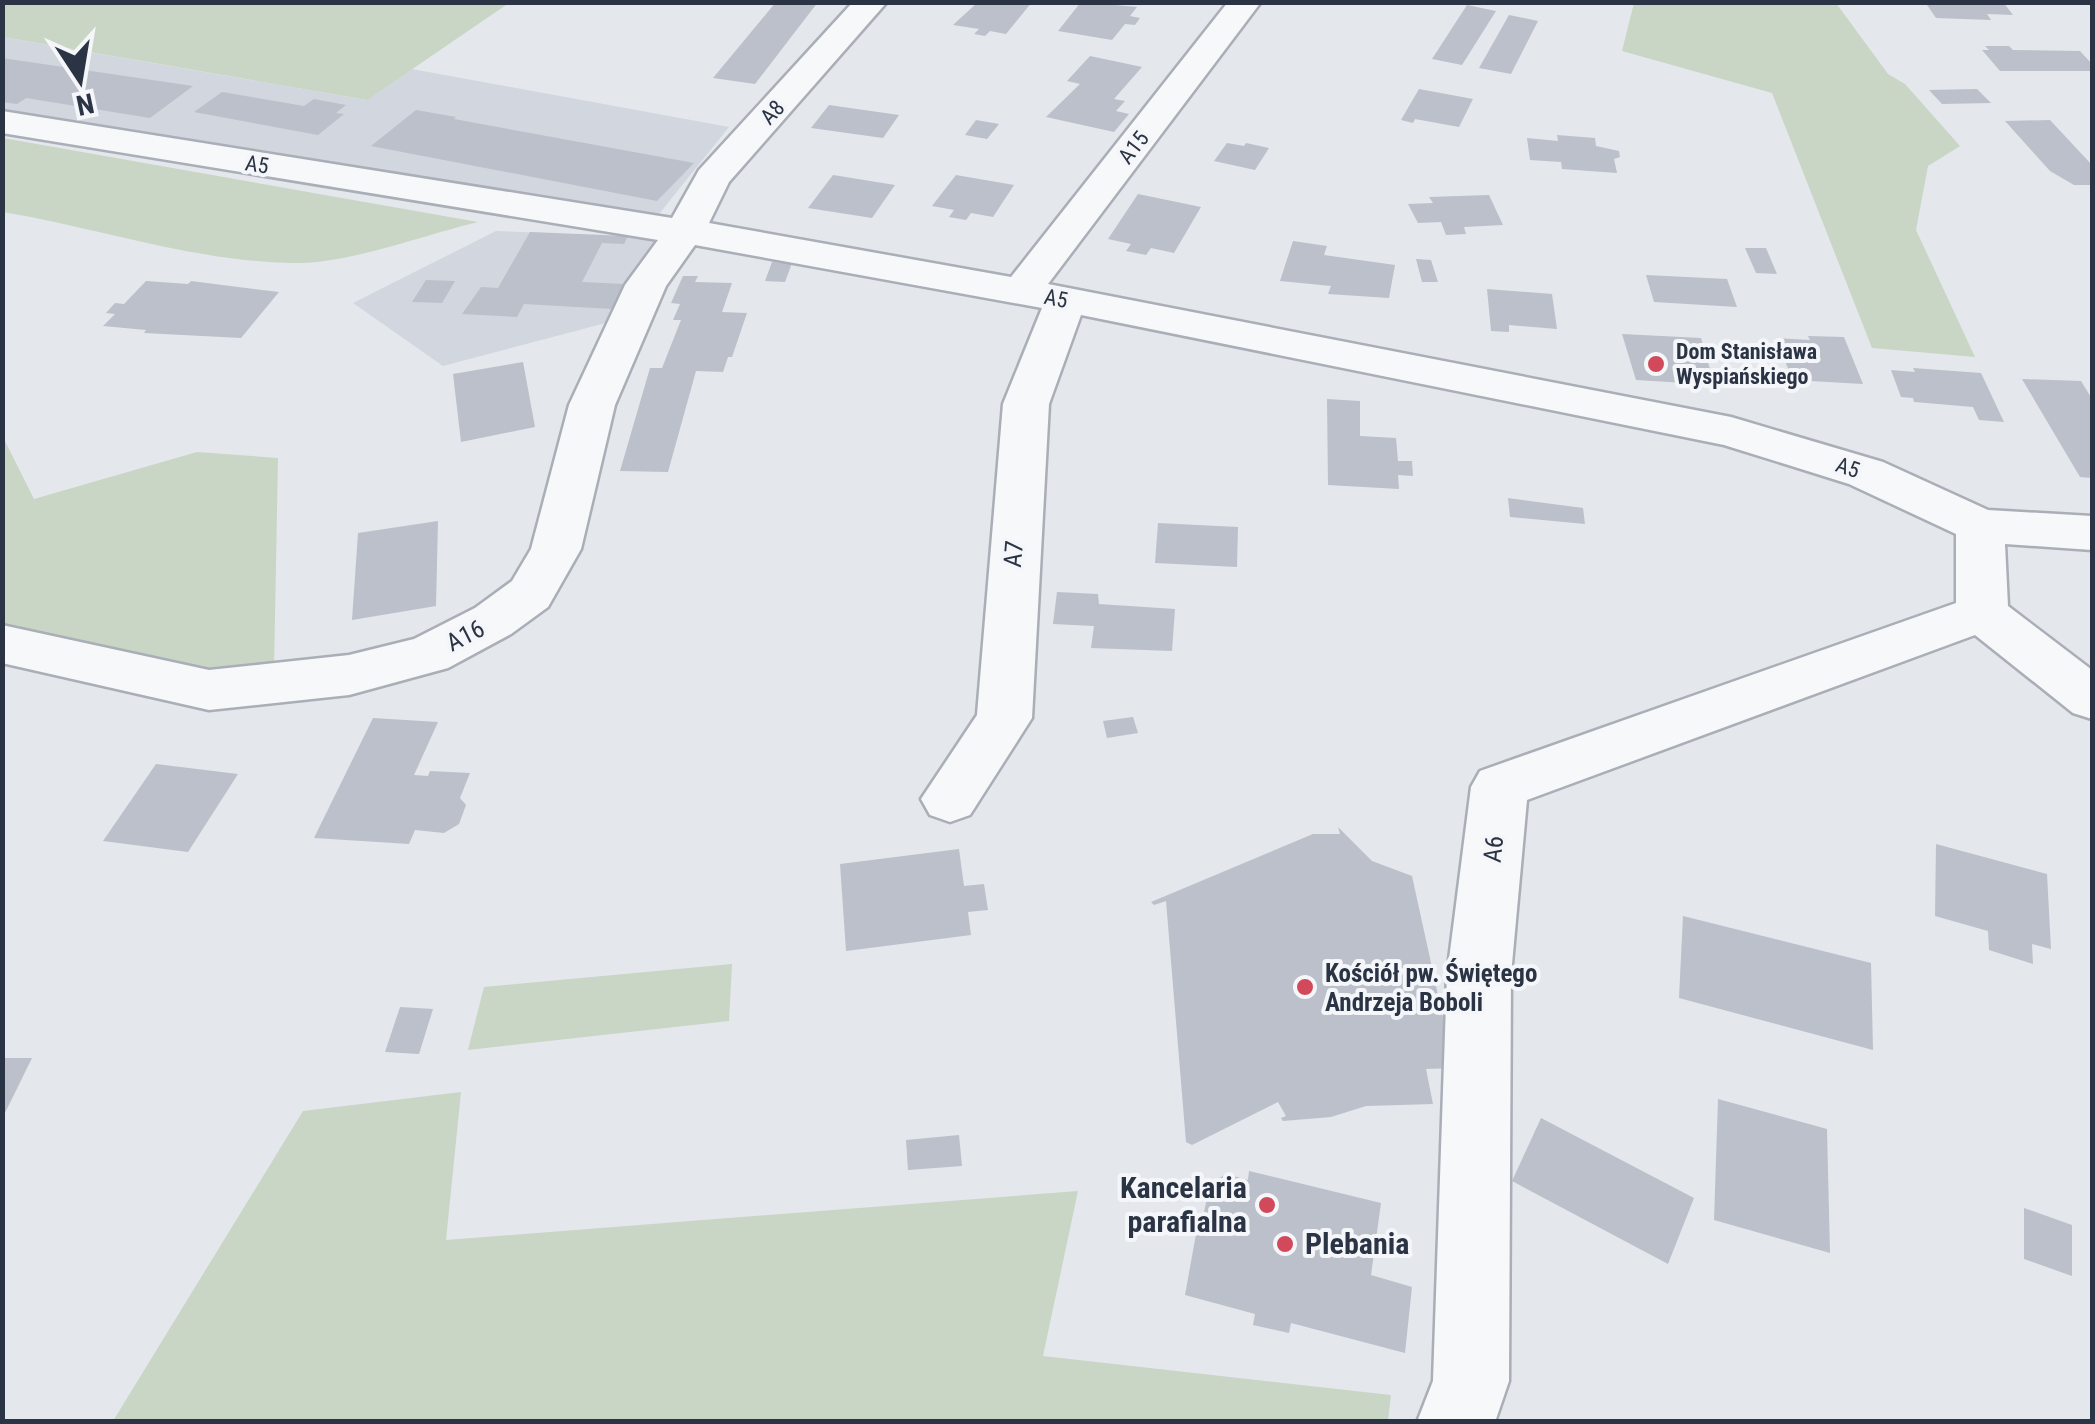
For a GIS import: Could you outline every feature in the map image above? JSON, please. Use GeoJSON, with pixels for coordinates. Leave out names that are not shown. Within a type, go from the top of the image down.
{"type":"FeatureCollection","features":[{"type":"Feature","properties":{"kind":"street","name":"A8"},"geometry":{"type":"LineString","coordinates":[[685,231],[712,178],[871,2]]}},
{"type":"Feature","properties":{"kind":"street","name":"A15"},"geometry":{"type":"LineString","coordinates":[[1044,296],[1245,2]]}},
{"type":"Feature","properties":{"kind":"street","name":"A5"},"geometry":{"type":"LineString","coordinates":[[2,122],[543,212],[685,231],[1044,296],[1730,432],[1866,474],[1980,526],[2092,533]]}},
{"type":"Feature","properties":{"kind":"street","name":"A16"},"geometry":{"type":"LineString","coordinates":[[2,644],[209,690],[348,675],[429,654],[493,622],[530,594],[556,549],[592,405],[646,285],[685,231]]}},
{"type":"Feature","properties":{"kind":"street","name":"A7"},"geometry":{"type":"LineString","coordinates":[[950,800],[1004,718],[1010,580],[1026,404],[1044,296]]}},
{"type":"Feature","properties":{"kind":"street"},"geometry":{"type":"LineString","coordinates":[[1980,526],[1982,614],[2092,700]]}},
{"type":"Feature","properties":{"kind":"street","name":"A6"},"geometry":{"type":"LineString","coordinates":[[1456,1422],[1471,1381],[1479,976],[1500,788],[1982,614]]}},
{"type":"Feature","properties":{"kind":"shaded area"},"geometry":{"type":"Polygon","coordinates":[[[2,37],[366,100],[412,69],[729,127],[659,214],[3,116],[2,37]]]}},
{"type":"Feature","properties":{"kind":"shaded area"},"geometry":{"type":"Polygon","coordinates":[[[496,231],[663,238],[621,319],[443,366],[353,303],[496,231]]]}},
{"type":"Feature","properties":{"kind":"green space"},"geometry":{"type":"Polygon","coordinates":[[[2,3],[509,3],[367,100],[3,37],[2,3]]]}},
{"type":"Feature","properties":{"kind":"green space"},"geometry":{"type":"Polygon","coordinates":[[[1634,3],[1836,3],[1888,74],[1905,84],[1960,146],[1928,166],[1916,230],[1975,357],[1872,348],[1772,93],[1622,51],[1634,3]]]}},
{"type":"Feature","properties":{"kind":"green space"},"geometry":{"type":"Polygon","coordinates":[[[3,138],[478,222],[360,254],[312,262],[254,261],[182,250],[3,212],[3,138]]]}},
{"type":"Feature","properties":{"kind":"green space"},"geometry":{"type":"Polygon","coordinates":[[[2,435],[34,499],[197,452],[278,458],[274,671],[213,670],[3,623],[2,435]]]}},
{"type":"Feature","properties":{"kind":"green space"},"geometry":{"type":"Polygon","coordinates":[[[732,964],[729,1021],[468,1050],[484,987],[732,964]]]}},
{"type":"Feature","properties":{"kind":"green space"},"geometry":{"type":"Polygon","coordinates":[[[461,1092],[446,1240],[1078,1191],[1043,1356],[1391,1395],[1388,1421],[113,1421],[303,1111],[461,1092]]]}},
{"type":"Feature","properties":{"kind":"building"},"geometry":{"type":"Polygon","coordinates":[[[776,2],[818,2],[755,84],[713,78],[776,2]]]}},
{"type":"Feature","properties":{"kind":"building"},"geometry":{"type":"Polygon","coordinates":[[[978,2],[1032,2],[1006,34],[990,31],[985,36],[974,34],[979,29],[953,25],[978,2]]]}},
{"type":"Feature","properties":{"kind":"building"},"geometry":{"type":"Polygon","coordinates":[[[1081,2],[1137,7],[1130,16],[1140,18],[1135,25],[1125,24],[1112,40],[1058,31],[1081,2]]]}},
{"type":"Feature","properties":{"kind":"building"},"geometry":{"type":"Polygon","coordinates":[[[1925,2],[2003,2],[2013,15],[1987,14],[1991,20],[1936,18],[1925,2]]]}},
{"type":"Feature","properties":{"kind":"building"},"geometry":{"type":"Polygon","coordinates":[[[1467,5],[1496,11],[1462,65],[1432,59],[1467,5]]]}},
{"type":"Feature","properties":{"kind":"building"},"geometry":{"type":"Polygon","coordinates":[[[1509,15],[1538,21],[1511,74],[1479,68],[1509,15]]]}},
{"type":"Feature","properties":{"kind":"building"},"geometry":{"type":"Polygon","coordinates":[[[1985,46],[2080,51],[2092,64],[2092,71],[2000,71],[1982,50],[1989,50],[1985,46]]]}},
{"type":"Feature","properties":{"kind":"building"},"geometry":{"type":"Polygon","coordinates":[[[1090,56],[1142,67],[1114,99],[1125,101],[1116,111],[1129,114],[1114,132],[1046,117],[1080,84],[1067,81],[1090,56]]]}},
{"type":"Feature","properties":{"kind":"building"},"geometry":{"type":"Polygon","coordinates":[[[2,58],[193,86],[150,118],[26,98],[17,104],[2,102],[2,58]]]}},
{"type":"Feature","properties":{"kind":"building"},"geometry":{"type":"Polygon","coordinates":[[[1419,89],[1473,99],[1459,127],[1401,120],[1419,89]]]}},
{"type":"Feature","properties":{"kind":"building"},"geometry":{"type":"Polygon","coordinates":[[[1977,89],[1991,103],[1942,104],[1929,90],[1977,89]]]}},
{"type":"Feature","properties":{"kind":"building"},"geometry":{"type":"Polygon","coordinates":[[[222,92],[304,106],[314,99],[346,105],[336,113],[344,114],[318,135],[194,112],[222,92]]]}},
{"type":"Feature","properties":{"kind":"building"},"geometry":{"type":"Polygon","coordinates":[[[829,105],[899,115],[883,138],[811,128],[829,105]]]}},
{"type":"Feature","properties":{"kind":"building"},"geometry":{"type":"Polygon","coordinates":[[[416,110],[694,163],[657,201],[371,146],[416,110]]]}},
{"type":"Feature","properties":{"kind":"building"},"geometry":{"type":"Polygon","coordinates":[[[976,120],[999,124],[987,139],[965,135],[976,120]]]}},
{"type":"Feature","properties":{"kind":"building"},"geometry":{"type":"Polygon","coordinates":[[[2050,120],[2092,165],[2092,185],[2074,185],[2050,171],[2005,121],[2050,120]]]}},
{"type":"Feature","properties":{"kind":"building"},"geometry":{"type":"Polygon","coordinates":[[[1557,135],[1595,138],[1596,146],[1619,151],[1620,157],[1614,159],[1617,173],[1562,169],[1561,162],[1530,160],[1527,138],[1558,141],[1557,135]]]}},
{"type":"Feature","properties":{"kind":"building"},"geometry":{"type":"Polygon","coordinates":[[[1227,143],[1269,148],[1255,170],[1214,161],[1227,143]]]}},
{"type":"Feature","properties":{"kind":"building"},"geometry":{"type":"Polygon","coordinates":[[[833,175],[895,185],[872,218],[808,208],[833,175]]]}},
{"type":"Feature","properties":{"kind":"building"},"geometry":{"type":"Polygon","coordinates":[[[956,175],[1014,185],[993,217],[971,213],[966,220],[949,217],[954,210],[932,206],[956,175]]]}},
{"type":"Feature","properties":{"kind":"building"},"geometry":{"type":"Polygon","coordinates":[[[1138,194],[1201,207],[1174,253],[1151,248],[1146,255],[1126,251],[1131,244],[1108,239],[1138,194]]]}},
{"type":"Feature","properties":{"kind":"building"},"geometry":{"type":"Polygon","coordinates":[[[1489,195],[1503,225],[1464,227],[1466,234],[1446,235],[1441,222],[1418,223],[1408,204],[1433,203],[1429,197],[1489,195]]]}},
{"type":"Feature","properties":{"kind":"building"},"geometry":{"type":"Polygon","coordinates":[[[530,232],[628,236],[624,244],[602,243],[582,282],[624,284],[612,309],[524,304],[517,317],[462,314],[481,287],[498,288],[530,232]]]}},
{"type":"Feature","properties":{"kind":"building"},"geometry":{"type":"Polygon","coordinates":[[[1293,241],[1327,246],[1324,255],[1395,265],[1389,298],[1328,294],[1331,286],[1280,281],[1293,241]]]}},
{"type":"Feature","properties":{"kind":"building"},"geometry":{"type":"Polygon","coordinates":[[[1745,248],[1766,248],[1777,274],[1756,273],[1745,248]]]}},
{"type":"Feature","properties":{"kind":"building"},"geometry":{"type":"Polygon","coordinates":[[[1416,259],[1431,260],[1438,282],[1422,282],[1416,259]]]}},
{"type":"Feature","properties":{"kind":"building"},"geometry":{"type":"Polygon","coordinates":[[[772,262],[792,263],[785,282],[765,281],[772,262]]]}},
{"type":"Feature","properties":{"kind":"building"},"geometry":{"type":"Polygon","coordinates":[[[1646,275],[1727,279],[1737,307],[1654,302],[1646,275]]]}},
{"type":"Feature","properties":{"kind":"building"},"geometry":{"type":"Polygon","coordinates":[[[683,276],[698,276],[695,282],[732,283],[722,312],[747,313],[723,372],[696,371],[668,472],[620,471],[650,368],[662,368],[681,320],[673,320],[680,304],[671,303],[683,276]]]}},
{"type":"Feature","properties":{"kind":"building"},"geometry":{"type":"Polygon","coordinates":[[[426,280],[455,281],[442,303],[412,302],[426,280]]]}},
{"type":"Feature","properties":{"kind":"building"},"geometry":{"type":"Polygon","coordinates":[[[146,281],[191,281],[279,292],[241,338],[144,333],[146,330],[103,326],[115,314],[106,313],[115,303],[124,304],[146,281]]]}},
{"type":"Feature","properties":{"kind":"building"},"geometry":{"type":"Polygon","coordinates":[[[1487,289],[1552,294],[1557,329],[1509,325],[1509,332],[1491,331],[1487,289]]]}},
{"type":"Feature","properties":{"kind":"building"},"geometry":{"type":"Polygon","coordinates":[[[1622,334],[1701,338],[1710,369],[1698,368],[1702,384],[1636,380],[1622,334]]]}},
{"type":"Feature","properties":{"kind":"building"},"geometry":{"type":"Polygon","coordinates":[[[1808,336],[1844,337],[1863,384],[1793,380],[1775,338],[1810,340],[1808,336]]]}},
{"type":"Feature","properties":{"kind":"building"},"geometry":{"type":"Polygon","coordinates":[[[523,362],[535,427],[461,442],[453,374],[523,362]]]}},
{"type":"Feature","properties":{"kind":"building"},"geometry":{"type":"Polygon","coordinates":[[[1913,368],[1981,373],[2004,422],[1979,420],[1973,407],[1914,402],[1913,398],[1901,397],[1891,370],[1915,372],[1913,368]]]}},
{"type":"Feature","properties":{"kind":"building"},"geometry":{"type":"Polygon","coordinates":[[[2022,379],[2081,381],[2092,399],[2092,478],[2080,477],[2022,379]]]}},
{"type":"Feature","properties":{"kind":"building"},"geometry":{"type":"Polygon","coordinates":[[[1327,399],[1360,401],[1360,436],[1396,438],[1398,461],[1412,461],[1413,476],[1398,475],[1399,489],[1328,485],[1327,399]]]}},
{"type":"Feature","properties":{"kind":"building"},"geometry":{"type":"Polygon","coordinates":[[[1508,498],[1583,508],[1585,524],[1510,517],[1508,498]]]}},
{"type":"Feature","properties":{"kind":"building"},"geometry":{"type":"Polygon","coordinates":[[[438,521],[436,606],[352,620],[358,533],[438,521]]]}},
{"type":"Feature","properties":{"kind":"building"},"geometry":{"type":"Polygon","coordinates":[[[1158,523],[1238,527],[1237,567],[1155,563],[1158,523]]]}},
{"type":"Feature","properties":{"kind":"building"},"geometry":{"type":"Polygon","coordinates":[[[1057,592],[1098,594],[1099,604],[1175,609],[1172,651],[1091,648],[1094,626],[1053,624],[1057,592]]]}},
{"type":"Feature","properties":{"kind":"building"},"geometry":{"type":"Polygon","coordinates":[[[1133,717],[1138,733],[1107,738],[1103,721],[1133,717]]]}},
{"type":"Feature","properties":{"kind":"building"},"geometry":{"type":"Polygon","coordinates":[[[373,718],[438,722],[414,775],[428,776],[430,771],[470,773],[460,798],[466,805],[459,824],[444,833],[415,830],[409,844],[314,838],[373,718]]]}},
{"type":"Feature","properties":{"kind":"building"},"geometry":{"type":"Polygon","coordinates":[[[156,764],[238,774],[188,852],[103,841],[156,764]]]}},
{"type":"Feature","properties":{"kind":"building","name":"Kościół pw. Świętego Andrzeja Boboli"},"geometry":{"type":"Polygon","coordinates":[[[1338,827],[1372,861],[1412,876],[1454,1068],[1426,1069],[1433,1104],[1366,1106],[1331,1117],[1283,1121],[1281,1118],[1286,1116],[1278,1102],[1192,1145],[1186,1142],[1166,901],[1154,905],[1151,902],[1313,834],[1340,834],[1338,827]]]}},
{"type":"Feature","properties":{"kind":"building"},"geometry":{"type":"Polygon","coordinates":[[[1936,844],[2047,874],[2051,949],[2032,944],[2033,964],[1989,950],[1988,931],[1935,916],[1936,844]]]}},
{"type":"Feature","properties":{"kind":"building"},"geometry":{"type":"Polygon","coordinates":[[[959,849],[964,886],[984,884],[988,910],[968,912],[971,935],[846,951],[840,864],[959,849]]]}},
{"type":"Feature","properties":{"kind":"building"},"geometry":{"type":"Polygon","coordinates":[[[1683,916],[1871,963],[1873,1050],[1679,998],[1683,916]]]}},
{"type":"Feature","properties":{"kind":"building"},"geometry":{"type":"Polygon","coordinates":[[[400,1007],[433,1009],[419,1054],[385,1052],[400,1007]]]}},
{"type":"Feature","properties":{"kind":"building"},"geometry":{"type":"Polygon","coordinates":[[[2,1058],[32,1058],[2,1119],[2,1058]]]}},
{"type":"Feature","properties":{"kind":"building"},"geometry":{"type":"Polygon","coordinates":[[[1718,1099],[1827,1129],[1830,1253],[1714,1220],[1718,1099]]]}},
{"type":"Feature","properties":{"kind":"building"},"geometry":{"type":"Polygon","coordinates":[[[1541,1118],[1694,1198],[1668,1264],[1512,1181],[1541,1118]]]}},
{"type":"Feature","properties":{"kind":"building"},"geometry":{"type":"Polygon","coordinates":[[[959,1135],[962,1166],[908,1170],[906,1140],[959,1135]]]}},
{"type":"Feature","properties":{"kind":"building","name":"Plebania"},"geometry":{"type":"Polygon","coordinates":[[[1249,1171],[1381,1203],[1371,1275],[1412,1287],[1405,1353],[1291,1323],[1289,1333],[1253,1325],[1255,1314],[1185,1295],[1200,1212],[1204,1212],[1210,1184],[1226,1174],[1248,1180],[1249,1171]]]}},
{"type":"Feature","properties":{"kind":"building"},"geometry":{"type":"Polygon","coordinates":[[[2024,1208],[2072,1225],[2072,1276],[2024,1259],[2024,1208]]]}},
{"type":"Feature","properties":{"kind":"place","name":"Dom Stanisława Wyspiańskiego"},"geometry":{"type":"Point","coordinates":[1656,364]}},
{"type":"Feature","properties":{"kind":"place","name":"Kościół pw. Świętego Andrzeja Boboli"},"geometry":{"type":"Point","coordinates":[1305,987]}},
{"type":"Feature","properties":{"kind":"place","name":"Kancelaria parafialna"},"geometry":{"type":"Point","coordinates":[1267,1205]}},
{"type":"Feature","properties":{"kind":"place","name":"Plebania"},"geometry":{"type":"Point","coordinates":[1285,1244]}}]}
